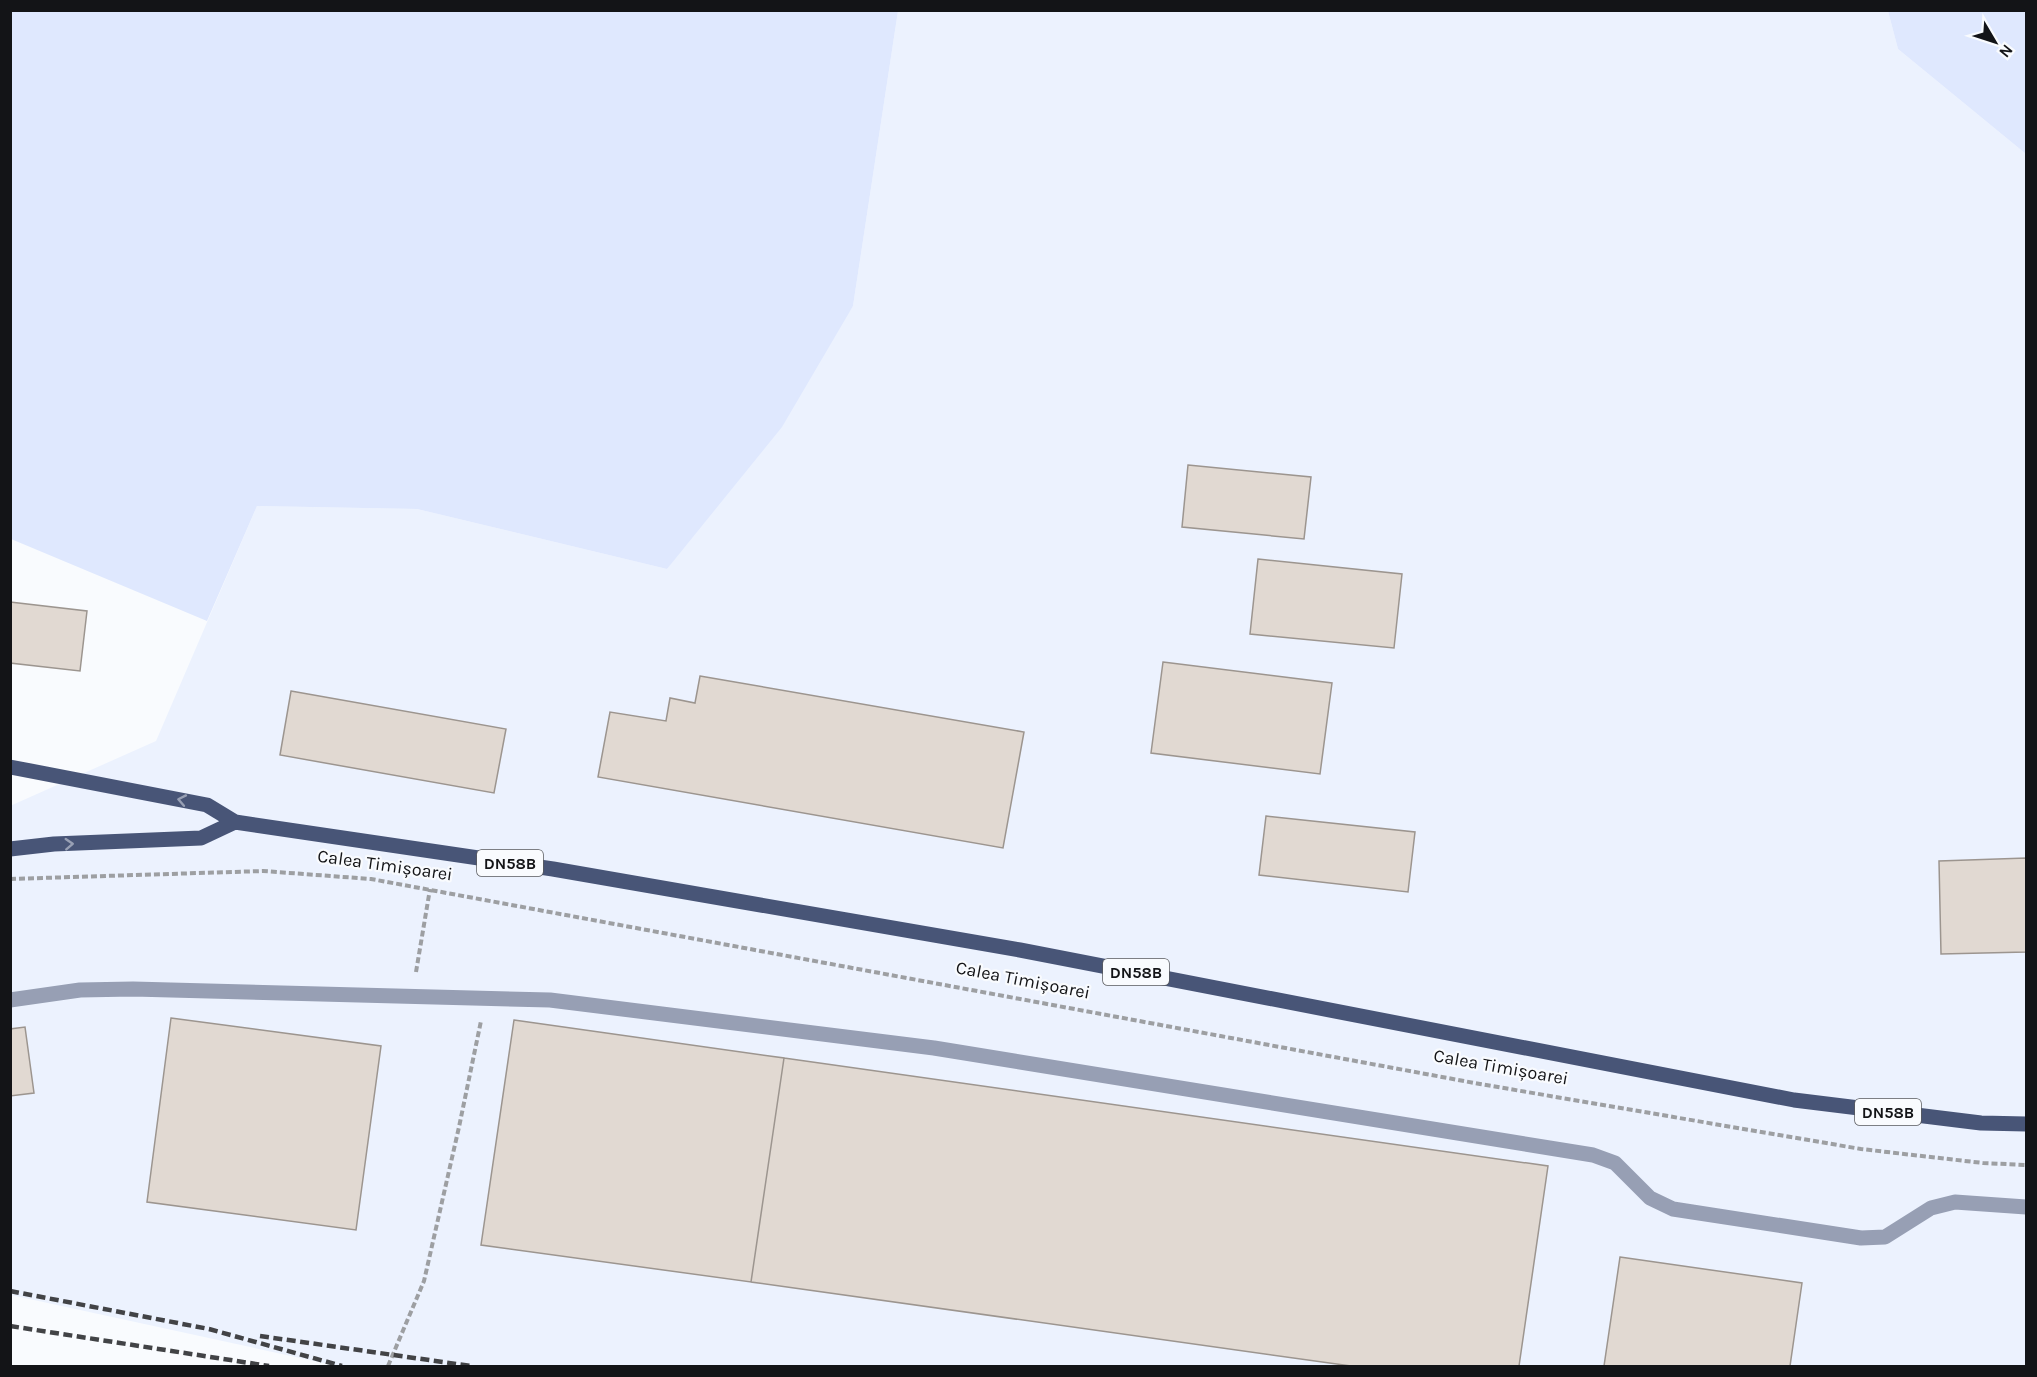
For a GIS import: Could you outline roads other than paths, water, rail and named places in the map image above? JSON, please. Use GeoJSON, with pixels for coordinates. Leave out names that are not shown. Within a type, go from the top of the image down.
{"type":"FeatureCollection","features":[{"type":"Feature","properties":{"kind":"main road","name":"Calea Timișoarei"},"geometry":{"type":"LineString","coordinates":[[10,767],[207,805],[235,822],[553,870],[1020,950],[1794,1100],[1981,1123],[2026,1124]]}},
{"type":"Feature","properties":{"kind":"main road"},"geometry":{"type":"LineString","coordinates":[[10,849],[54,844],[201,838],[235,822]]}},
{"type":"Feature","properties":{"kind":"street"},"geometry":{"type":"LineString","coordinates":[[10,1000],[91,989],[550,1000],[934,1048],[1593,1155],[1615,1163],[1650,1198],[1673,1209],[1861,1238],[1886,1237],[1931,1208],[1955,1202],[2026,1208]]}},
{"type":"Feature","properties":{"kind":"railway"},"geometry":{"type":"LineString","coordinates":[[10,1291],[209,1329],[342,1366]]}},
{"type":"Feature","properties":{"kind":"railway"},"geometry":{"type":"LineString","coordinates":[[10,1326],[269,1366]]}},
{"type":"Feature","properties":{"kind":"railway"},"geometry":{"type":"LineString","coordinates":[[260,1336],[471,1366]]}}]}
